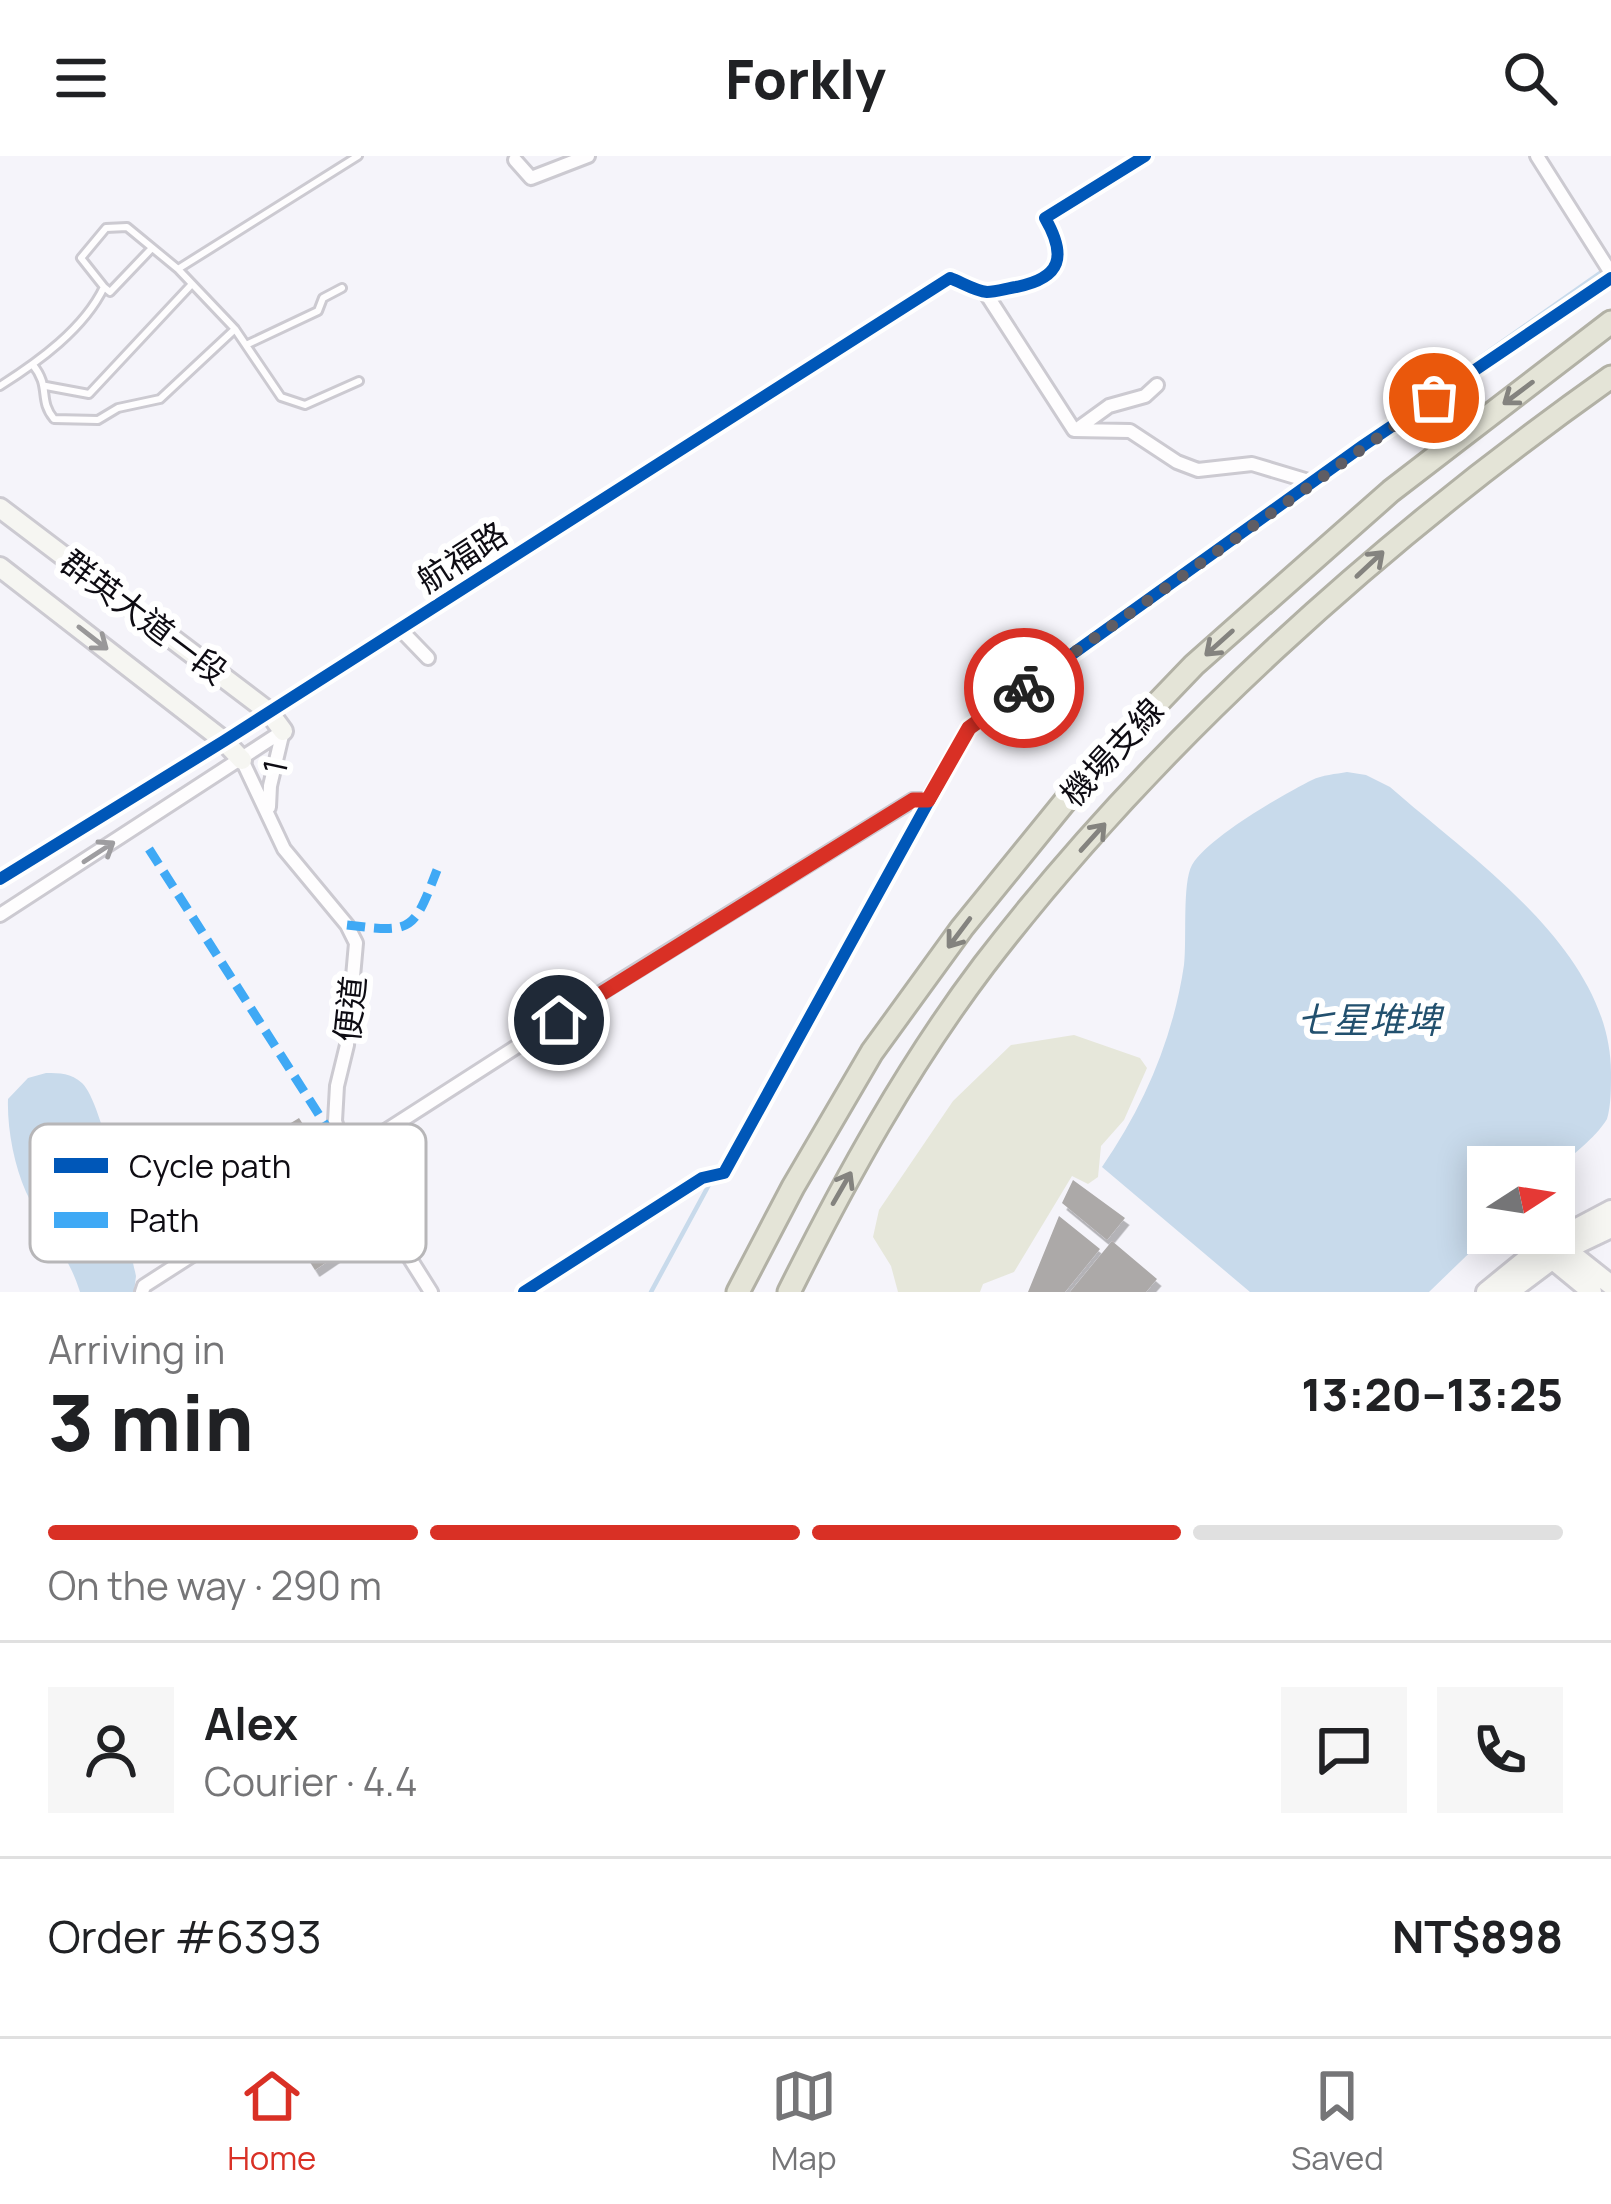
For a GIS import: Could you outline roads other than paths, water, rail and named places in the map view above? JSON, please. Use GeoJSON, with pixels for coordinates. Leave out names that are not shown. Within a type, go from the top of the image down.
{"type":"FeatureCollection","features":[{"type":"Feature","properties":{"kind":"highway","name":"機場支線"},"geometry":{"type":"LineString","coordinates":[[738,1292],[793,1186],[872,1052],[962,928],[1075,789],[1194,665],[1390,491],[1611,322]]}},
{"type":"Feature","properties":{"kind":"highway","name":"機場支線"},"geometry":{"type":"LineString","coordinates":[[789,1292],[835,1200],[903,1083],[984,965],[1096,833],[1186,735],[1394,542],[1611,377]]}},
{"type":"Feature","properties":{"kind":"street"},"geometry":{"type":"LineString","coordinates":[[514,160],[531,178],[588,156]]}},
{"type":"Feature","properties":{"kind":"street"},"geometry":{"type":"LineString","coordinates":[[1074,430],[986,292],[1038,282],[1052,271],[1060,256],[1045,218],[1144,156]]}},
{"type":"Feature","properties":{"kind":"street"},"geometry":{"type":"LineString","coordinates":[[524,1292],[703,1178],[724,1173],[969,728],[1312,482],[1611,276],[1537,156]]}},
{"type":"Feature","properties":{"kind":"street","name":"航福路"},"geometry":{"type":"LineString","coordinates":[[0,878],[224,741],[950,278],[986,292]]}},
{"type":"Feature","properties":{"kind":"street"},"geometry":{"type":"LineString","coordinates":[[1074,430],[1109,406],[1145,395],[1157,385]]}},
{"type":"Feature","properties":{"kind":"street"},"geometry":{"type":"LineString","coordinates":[[1074,430],[1130,431],[1198,470],[1252,464],[1312,482]]}},
{"type":"Feature","properties":{"kind":"street","name":"群英大道一段"},"geometry":{"type":"LineString","coordinates":[[0,508],[268,712],[283,731]]}},
{"type":"Feature","properties":{"kind":"street","name":"群英大道一段"},"geometry":{"type":"LineString","coordinates":[[0,567],[224,741],[242,760]]}},
{"type":"Feature","properties":{"kind":"street"},"geometry":{"type":"LineString","coordinates":[[400,629],[428,658]]}},
{"type":"Feature","properties":{"kind":"street"},"geometry":{"type":"LineString","coordinates":[[0,915],[283,731]]}},
{"type":"Feature","properties":{"kind":"street","name":"1"},"geometry":{"type":"LineString","coordinates":[[269,814],[270,786],[283,731]]}},
{"type":"Feature","properties":{"kind":"street","name":"1"},"geometry":{"type":"LineString","coordinates":[[242,760],[269,814]]}},
{"type":"Feature","properties":{"kind":"street"},"geometry":{"type":"LineString","coordinates":[[397,1124],[913,800],[928,800]]}},
{"type":"Feature","properties":{"kind":"street","name":"便道"},"geometry":{"type":"LineString","coordinates":[[269,814],[284,849],[347,926],[356,944],[336,1124]]}},
{"type":"Feature","properties":{"kind":"street"},"geometry":{"type":"LineString","coordinates":[[1575,1234],[1611,1210]]}},
{"type":"Feature","properties":{"kind":"street"},"geometry":{"type":"LineString","coordinates":[[1575,1241],[1611,1228]]}},
{"type":"Feature","properties":{"kind":"street"},"geometry":{"type":"LineString","coordinates":[[1486,1292],[1545,1254]]}},
{"type":"Feature","properties":{"kind":"street"},"geometry":{"type":"LineString","coordinates":[[1509,1292],[1548,1254]]}},
{"type":"Feature","properties":{"kind":"street"},"geometry":{"type":"LineString","coordinates":[[1558,1254],[1592,1292]]}},
{"type":"Feature","properties":{"kind":"street"},"geometry":{"type":"LineString","coordinates":[[1561,1254],[1611,1285]]}},
{"type":"Feature","properties":{"kind":"street"},"geometry":{"type":"LineString","coordinates":[[142,1292],[181,1262]]}},
{"type":"Feature","properties":{"kind":"street"},"geometry":{"type":"LineString","coordinates":[[412,1262],[431,1292]]}},
{"type":"Feature","properties":{"kind":"lane"},"geometry":{"type":"LineString","coordinates":[[178,268],[358,156]]}},
{"type":"Feature","properties":{"kind":"lane"},"geometry":{"type":"LineString","coordinates":[[152,248],[110,292],[81,258],[106,228],[127,227],[178,268],[236,329],[281,398],[305,405],[358,381]]}},
{"type":"Feature","properties":{"kind":"lane"},"geometry":{"type":"LineString","coordinates":[[45,386],[89,394],[192,284]]}},
{"type":"Feature","properties":{"kind":"lane"},"geometry":{"type":"LineString","coordinates":[[0,386],[33,365],[94,307],[104,287]]}},
{"type":"Feature","properties":{"kind":"lane"},"geometry":{"type":"LineString","coordinates":[[246,345],[318,311],[323,298],[342,288]]}},
{"type":"Feature","properties":{"kind":"lane"},"geometry":{"type":"LineString","coordinates":[[33,365],[44,379],[46,409],[54,419],[98,420],[118,408],[160,399],[236,329]]}},
{"type":"Feature","properties":{"kind":"water","name":"七星堆埤"},"geometry":{"type":"Polygon","coordinates":[[[1347,772],[1390,787],[1496,877],[1563,948],[1588,987],[1605,1029],[1611,1073],[1607,1119],[1575,1152],[1575,1146],[1467,1146],[1468,1254],[1429,1292],[1250,1292],[1102,1167],[1144,1096],[1172,1019],[1184,965],[1192,865],[1230,830],[1316,778],[1347,772]]]}},
{"type":"Feature","properties":{"kind":"water"},"geometry":{"type":"Polygon","coordinates":[[[46,1073],[74,1077],[91,1096],[101,1124],[30,1124],[30,1198],[12,1146],[8,1099],[28,1078],[46,1073]]]}},
{"type":"Feature","properties":{"kind":"water"},"geometry":{"type":"Polygon","coordinates":[[[133,1262],[134,1292],[80,1292],[68,1264],[133,1262]]]}},
{"type":"Feature","properties":{"kind":"waterway"},"geometry":{"type":"LineString","coordinates":[[1408,408],[1600,273]]}},
{"type":"Feature","properties":{"kind":"waterway"},"geometry":{"type":"LineString","coordinates":[[993,704],[1159,584]]}},
{"type":"Feature","properties":{"kind":"waterway"},"geometry":{"type":"LineString","coordinates":[[932,783],[965,725]]}},
{"type":"Feature","properties":{"kind":"waterway"},"geometry":{"type":"LineString","coordinates":[[778,1061],[921,803]]}},
{"type":"Feature","properties":{"kind":"waterway"},"geometry":{"type":"LineString","coordinates":[[717,1171],[735,1139]]}},
{"type":"Feature","properties":{"kind":"waterway"},"geometry":{"type":"LineString","coordinates":[[651,1292],[711,1181]]}}]}
